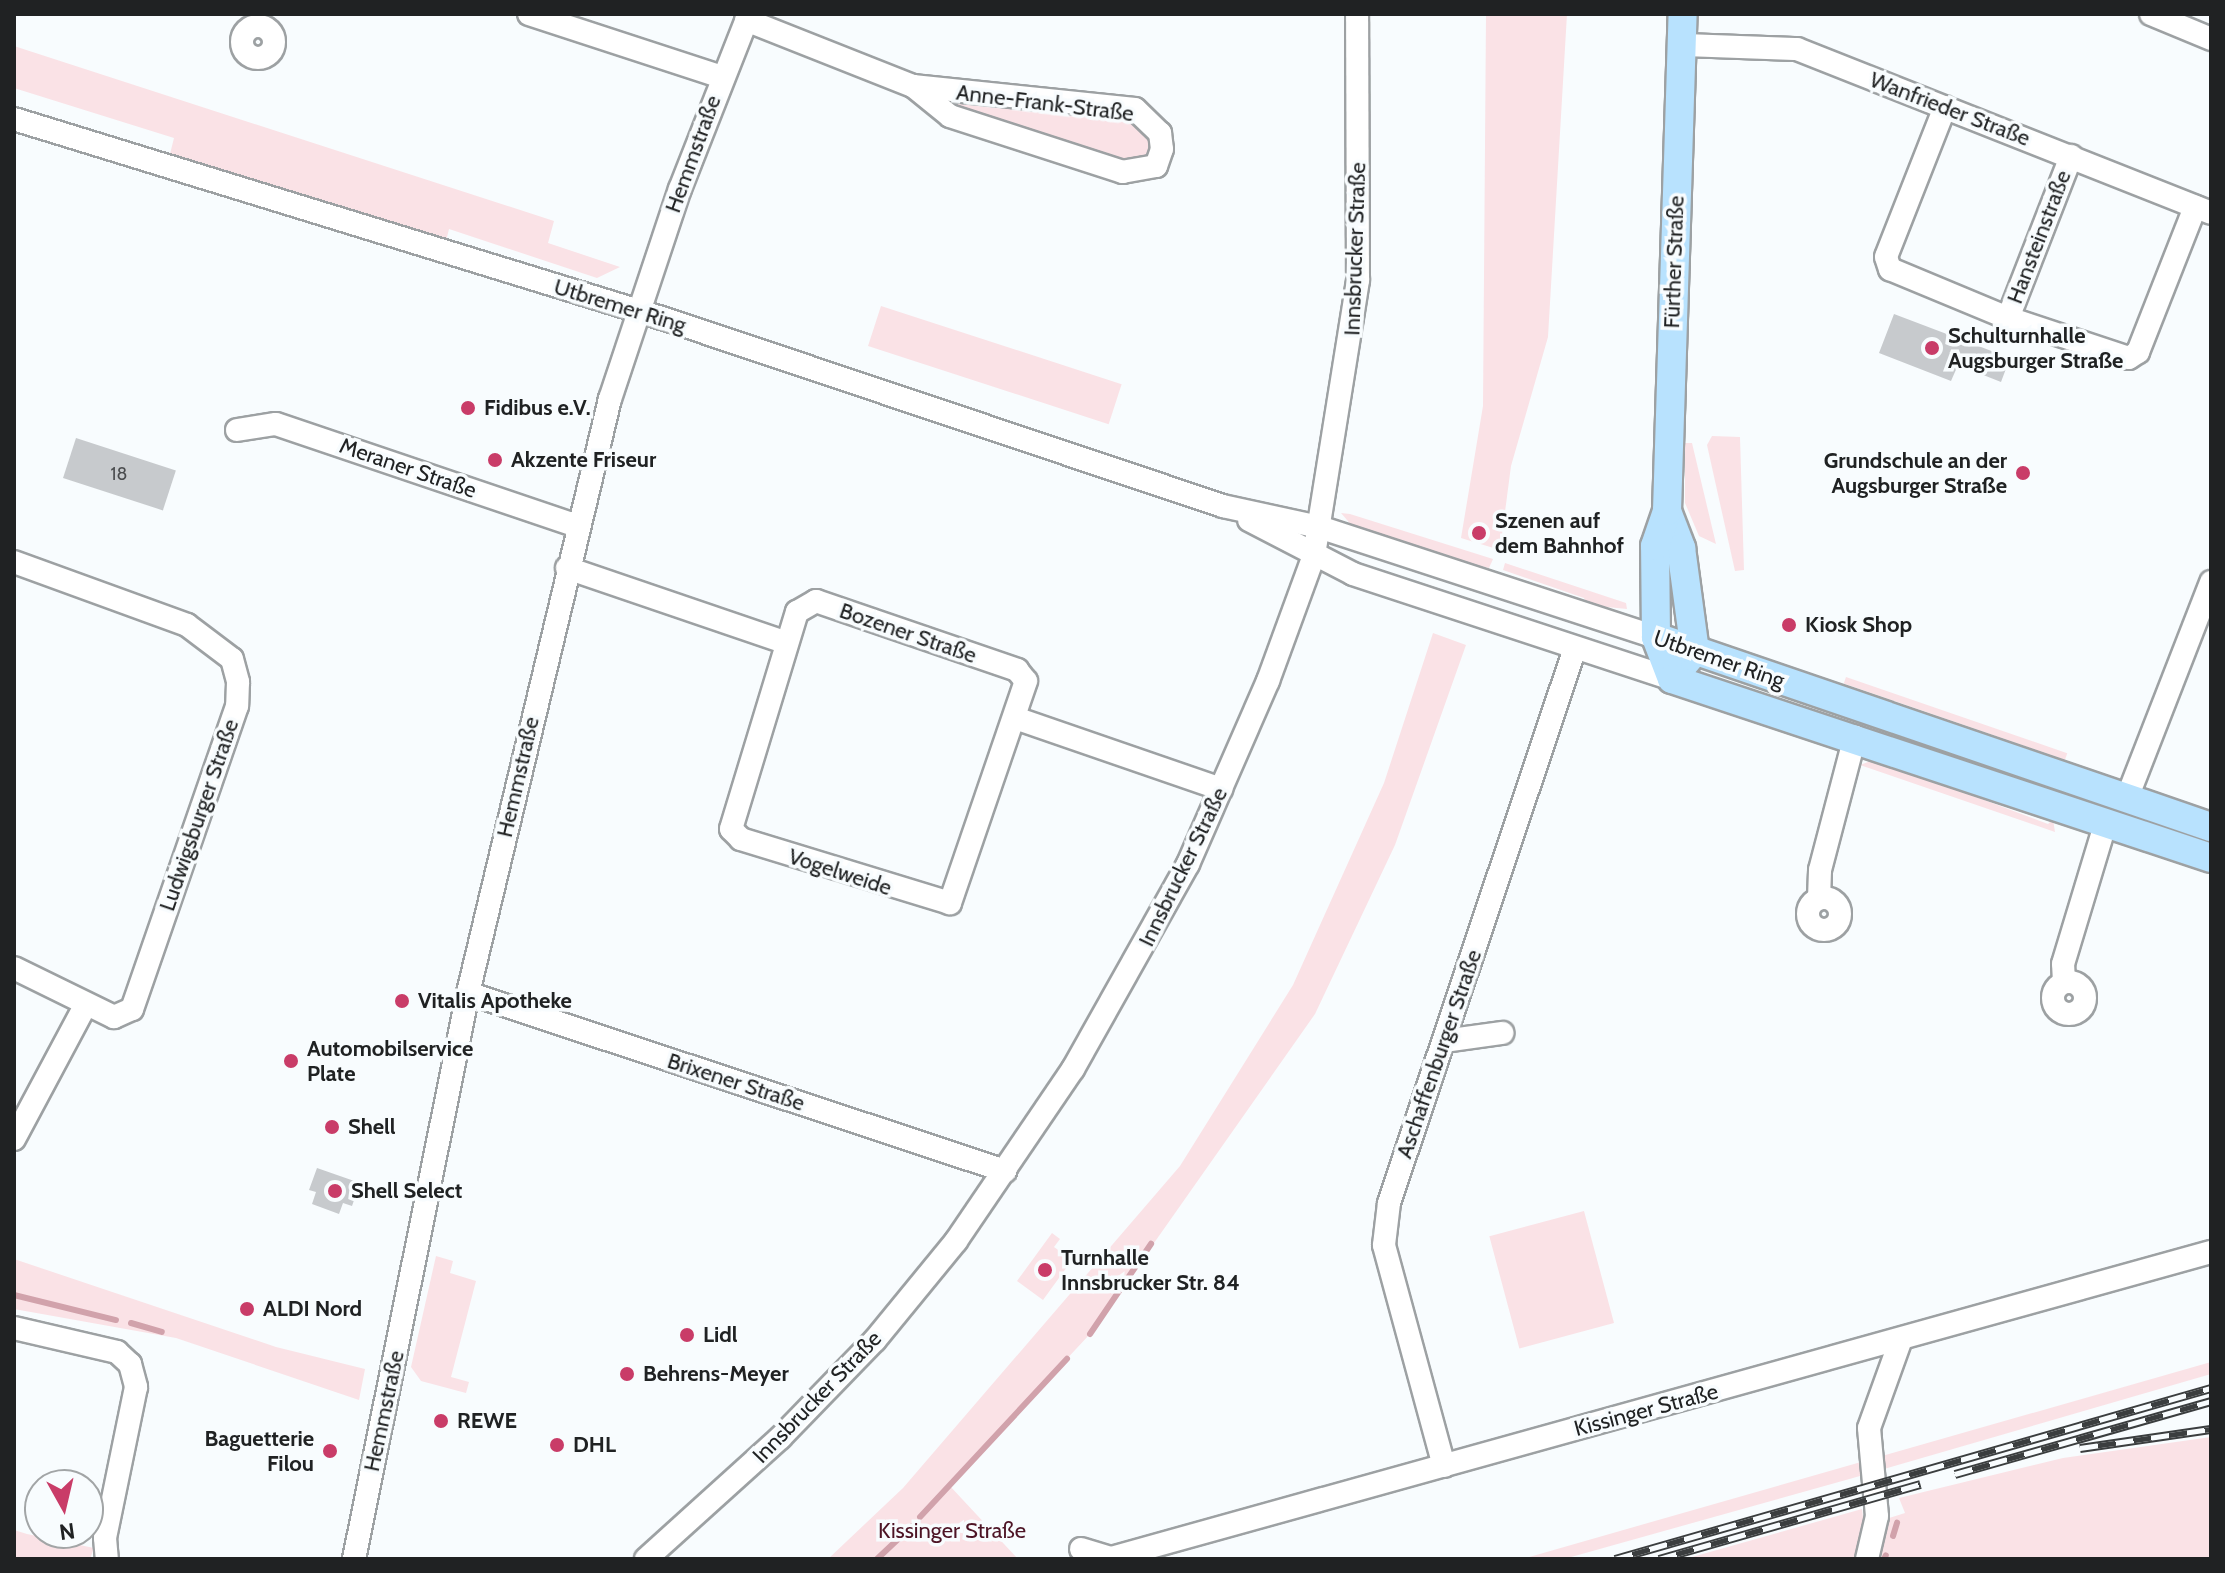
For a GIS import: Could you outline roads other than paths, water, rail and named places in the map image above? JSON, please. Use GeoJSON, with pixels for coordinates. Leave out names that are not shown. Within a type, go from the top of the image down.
{"type":"FeatureCollection","features":[{"type":"Feature","properties":{"kind":"main road","name":"Fürther Straße"},"geometry":{"type":"LineString","coordinates":[[1672,679],[1656,637],[1655,546],[1667,511],[1683,14]]}},
{"type":"Feature","properties":{"kind":"main road","name":"Fürther Straße"},"geometry":{"type":"LineString","coordinates":[[1667,511],[1681,548],[1695,651]]}},
{"type":"Feature","properties":{"kind":"main road","name":"Utbremer Ring"},"geometry":{"type":"LineString","coordinates":[[1656,637],[2211,827]]}},
{"type":"Feature","properties":{"kind":"main road"},"geometry":{"type":"LineString","coordinates":[[1672,679],[1695,651]]}},
{"type":"Feature","properties":{"kind":"main road","name":"Utbremer Ring"},"geometry":{"type":"LineString","coordinates":[[1672,679],[1855,737],[2211,858]]}},
{"type":"Feature","properties":{"kind":"street"},"geometry":{"type":"LineString","coordinates":[[529,14],[722,77]]}},
{"type":"Feature","properties":{"kind":"street","name":"Innsbrucker Straße"},"geometry":{"type":"LineString","coordinates":[[646,1559],[780,1438],[875,1340],[1005,1171],[1126,979],[1221,789],[1314,555],[1319,527],[1358,280],[1357,14]]}},
{"type":"Feature","properties":{"kind":"street"},"geometry":{"type":"LineString","coordinates":[[2151,14],[2211,39]]}},
{"type":"Feature","properties":{"kind":"street","name":"Hemmstraße"},"geometry":{"type":"LineString","coordinates":[[354,1559],[468,993],[567,568],[638,311],[722,77],[747,17]]}},
{"type":"Feature","properties":{"kind":"street","name":"Anne-Frank-Straße"},"geometry":{"type":"LineString","coordinates":[[747,17],[913,86],[950,116],[1123,172],[1156,166],[1162,149],[1155,126],[1135,109],[913,86]]}},
{"type":"Feature","properties":{"kind":"street","name":"Wanfrieder Straße"},"geometry":{"type":"LineString","coordinates":[[1682,45],[1797,49],[2203,210]]}},
{"type":"Feature","properties":{"kind":"street"},"geometry":{"type":"LineString","coordinates":[[1945,107],[1886,257],[1890,269],[2008,318],[2129,358],[2138,352],[2203,210]]}},
{"type":"Feature","properties":{"kind":"street","name":"Utbremer Ring"},"geometry":{"type":"LineString","coordinates":[[14,119],[638,311],[1223,506],[1319,527],[1656,637]]}},
{"type":"Feature","properties":{"kind":"street","name":"Hansteinstraße"},"geometry":{"type":"LineString","coordinates":[[2008,318],[2071,156]]}},
{"type":"Feature","properties":{"kind":"street","name":"Meraner Straße"},"geometry":{"type":"LineString","coordinates":[[237,430],[276,424],[578,526]]}},
{"type":"Feature","properties":{"kind":"street","name":"Utbremer Ring"},"geometry":{"type":"LineString","coordinates":[[1223,506],[1353,574],[1672,679]]}},
{"type":"Feature","properties":{"kind":"street","name":"Ludwigsburger Straße"},"geometry":{"type":"LineString","coordinates":[[14,562],[187,625],[232,659],[237,706],[145,970],[124,1017],[86,1004]]}},
{"type":"Feature","properties":{"kind":"street"},"geometry":{"type":"LineString","coordinates":[[567,568],[787,643]]}},
{"type":"Feature","properties":{"kind":"street"},"geometry":{"type":"LineString","coordinates":[[2127,798],[2211,582]]}},
{"type":"Feature","properties":{"kind":"street","name":"Bozener Straße"},"geometry":{"type":"LineString","coordinates":[[787,643],[797,612],[816,601],[1017,670],[1026,681],[1018,719]]}},
{"type":"Feature","properties":{"kind":"street","name":"Vogelweide"},"geometry":{"type":"LineString","coordinates":[[787,643],[731,816],[731,829],[755,844],[950,903],[1018,719]]}},
{"type":"Feature","properties":{"kind":"street","name":"Aschaffenburger Straße"},"geometry":{"type":"LineString","coordinates":[[1444,1466],[1384,1245],[1389,1203],[1575,648]]}},
{"type":"Feature","properties":{"kind":"street"},"geometry":{"type":"LineString","coordinates":[[1018,719],[1221,789]]}},
{"type":"Feature","properties":{"kind":"street"},"geometry":{"type":"LineString","coordinates":[[1819,899],[1820,870],[1855,737]]}},
{"type":"Feature","properties":{"kind":"street"},"geometry":{"type":"LineString","coordinates":[[2064,982],[2063,964],[2106,822]]}},
{"type":"Feature","properties":{"kind":"street"},"geometry":{"type":"LineString","coordinates":[[14,968],[86,1004],[14,1139]]}},
{"type":"Feature","properties":{"kind":"street","name":"Brixener Straße"},"geometry":{"type":"LineString","coordinates":[[468,993],[1005,1171]]}},
{"type":"Feature","properties":{"kind":"street"},"geometry":{"type":"LineString","coordinates":[[1444,1041],[1502,1033]]}},
{"type":"Feature","properties":{"kind":"street","name":"Kissinger Straße"},"geometry":{"type":"LineString","coordinates":[[1081,1549],[1111,1558],[1900,1342],[2211,1252]]}},
{"type":"Feature","properties":{"kind":"street"},"geometry":{"type":"LineString","coordinates":[[14,1328],[117,1352],[130,1364],[136,1387],[105,1538],[107,1559]]}},
{"type":"Feature","properties":{"kind":"street"},"geometry":{"type":"LineString","coordinates":[[1867,1559],[1877,1516],[1869,1428],[1900,1342]]}},
{"type":"Feature","properties":{"kind":"waterway"},"geometry":{"type":"LineString","coordinates":[[1090,1334],[1151,1244]]}},
{"type":"Feature","properties":{"kind":"waterway"},"geometry":{"type":"LineString","coordinates":[[14,1295],[116,1320]]}},
{"type":"Feature","properties":{"kind":"waterway"},"geometry":{"type":"LineString","coordinates":[[131,1323],[162,1332]]}},
{"type":"Feature","properties":{"kind":"waterway"},"geometry":{"type":"LineString","coordinates":[[920,1517],[1067,1359]]}},
{"type":"Feature","properties":{"kind":"waterway"},"geometry":{"type":"LineString","coordinates":[[1893,1536],[1897,1523]]}},
{"type":"Feature","properties":{"kind":"waterway"},"geometry":{"type":"LineString","coordinates":[[877,1559],[912,1526]]}},
{"type":"Feature","properties":{"kind":"waterway"},"geometry":{"type":"LineString","coordinates":[[1884,1559],[1886,1555]]}},
{"type":"Feature","properties":{"kind":"railway"},"geometry":{"type":"LineString","coordinates":[[1615,1559],[2211,1388]]}},
{"type":"Feature","properties":{"kind":"railway"},"geometry":{"type":"LineString","coordinates":[[1955,1474],[2211,1401]]}},
{"type":"Feature","properties":{"kind":"railway"},"geometry":{"type":"LineString","coordinates":[[2080,1448],[2211,1429]]}},
{"type":"Feature","properties":{"kind":"railway"},"geometry":{"type":"LineString","coordinates":[[1659,1559],[1920,1484]]}},
{"type":"Feature","properties":{"kind":"place","name":"Schulturnhalle Augsburger Straße"},"geometry":{"type":"Point","coordinates":[1932,348]}},
{"type":"Feature","properties":{"kind":"place","name":"Fidibus e.V."},"geometry":{"type":"Point","coordinates":[468,408]}},
{"type":"Feature","properties":{"kind":"place","name":"Akzente Friseur"},"geometry":{"type":"Point","coordinates":[495,460]}},
{"type":"Feature","properties":{"kind":"place","name":"Grundschule an der Augsburger Straße"},"geometry":{"type":"Point","coordinates":[2023,473]}},
{"type":"Feature","properties":{"kind":"place","name":"Szenen auf dem Bahnhof"},"geometry":{"type":"Point","coordinates":[1479,533]}},
{"type":"Feature","properties":{"kind":"place","name":"Kiosk Shop"},"geometry":{"type":"Point","coordinates":[1789,625]}},
{"type":"Feature","properties":{"kind":"place","name":"Vitalis Apotheke"},"geometry":{"type":"Point","coordinates":[402,1001]}},
{"type":"Feature","properties":{"kind":"place","name":"Automobilservice Plate"},"geometry":{"type":"Point","coordinates":[291,1061]}},
{"type":"Feature","properties":{"kind":"place","name":"Shell"},"geometry":{"type":"Point","coordinates":[332,1127]}},
{"type":"Feature","properties":{"kind":"place","name":"Shell Select"},"geometry":{"type":"Point","coordinates":[335,1191]}},
{"type":"Feature","properties":{"kind":"place","name":"Turnhalle Innsbrucker Str. 84"},"geometry":{"type":"Point","coordinates":[1045,1270]}},
{"type":"Feature","properties":{"kind":"place","name":"ALDI Nord"},"geometry":{"type":"Point","coordinates":[247,1309]}},
{"type":"Feature","properties":{"kind":"place","name":"Lidl"},"geometry":{"type":"Point","coordinates":[687,1335]}},
{"type":"Feature","properties":{"kind":"place","name":"Behrens-Meyer"},"geometry":{"type":"Point","coordinates":[627,1374]}},
{"type":"Feature","properties":{"kind":"place","name":"REWE"},"geometry":{"type":"Point","coordinates":[441,1421]}},
{"type":"Feature","properties":{"kind":"place","name":"DHL"},"geometry":{"type":"Point","coordinates":[557,1445]}},
{"type":"Feature","properties":{"kind":"place","name":"Baguetterie Filou"},"geometry":{"type":"Point","coordinates":[330,1451]}}]}
